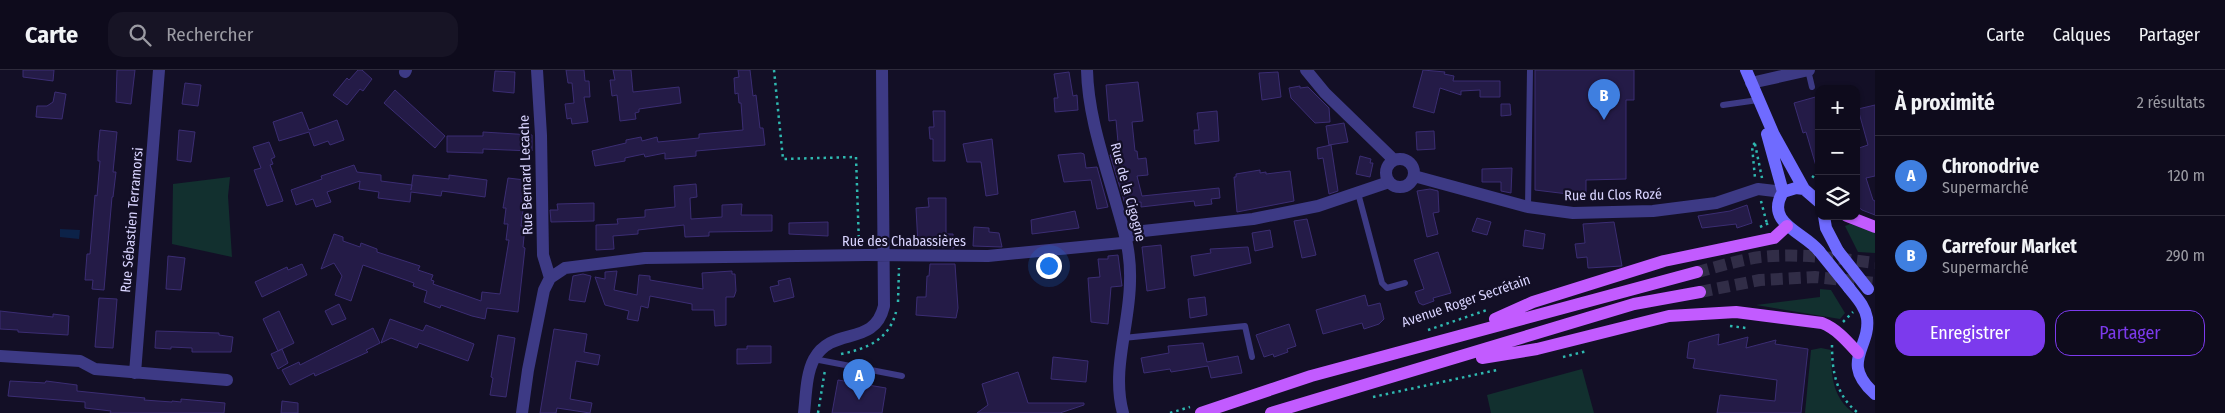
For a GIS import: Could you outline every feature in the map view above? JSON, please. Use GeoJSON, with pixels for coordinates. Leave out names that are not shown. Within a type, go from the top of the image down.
{"type":"FeatureCollection","features":[{"type":"Feature","properties":{"kind":"main road"},"geometry":{"type":"LineString","coordinates":[[1746,70],[1774,135],[1804,189],[1815,197]]}},
{"type":"Feature","properties":{"kind":"main road"},"geometry":{"type":"LineString","coordinates":[[1758,100],[1783,192],[1778,204],[1779,213],[1787,226],[1811,241],[1863,306],[1867,319],[1867,330],[1858,353],[1858,365],[1861,377],[1867,387],[1875,394]]}},
{"type":"Feature","properties":{"kind":"main road"},"geometry":{"type":"LineString","coordinates":[[1783,192],[1796,188],[1804,189]]}},
{"type":"Feature","properties":{"kind":"main road"},"geometry":{"type":"LineString","coordinates":[[1825,220],[1826,228],[1838,251],[1872,292]]}},
{"type":"Feature","properties":{"kind":"main road"},"geometry":{"type":"LineString","coordinates":[[1857,220],[1875,227]]}},
{"type":"Feature","properties":{"kind":"main road"},"geometry":{"type":"LineString","coordinates":[[1456,336],[1533,302],[1664,261],[1774,238],[1787,226]]}},
{"type":"Feature","properties":{"kind":"main road","name":"Avenue Roger Secrétain"},"geometry":{"type":"LineString","coordinates":[[1199,409],[1456,336],[1696,272]]}},
{"type":"Feature","properties":{"kind":"main road"},"geometry":{"type":"LineString","coordinates":[[1271,413],[1634,304],[1700,292]]}},
{"type":"Feature","properties":{"kind":"main road"},"geometry":{"type":"LineString","coordinates":[[1435,365],[1537,349],[1668,316],[1736,312],[1822,323],[1844,336],[1858,353]]}},
{"type":"Feature","properties":{"kind":"street","name":"Rue Sébastien Terramorsi"},"geometry":{"type":"LineString","coordinates":[[135,372],[159,70]]}},
{"type":"Feature","properties":{"kind":"street","name":"Rue Bernard Lecache"},"geometry":{"type":"LineString","coordinates":[[537,70],[541,136],[543,255],[550,278]]}},
{"type":"Feature","properties":{"kind":"street"},"geometry":{"type":"LineString","coordinates":[[804,413],[810,370],[814,359],[828,344],[869,331],[883,314],[885,255],[882,70]]}},
{"type":"Feature","properties":{"kind":"street","name":"Rue de la Cigogne"},"geometry":{"type":"LineString","coordinates":[[1087,70],[1087,88],[1099,144],[1127,238],[1130,282],[1120,360],[1121,405],[1123,413]]}},
{"type":"Feature","properties":{"kind":"street"},"geometry":{"type":"LineString","coordinates":[[1306,70],[1325,93],[1394,160]]}},
{"type":"Feature","properties":{"kind":"street"},"geometry":{"type":"LineString","coordinates":[[1751,82],[1809,70]]}},
{"type":"Feature","properties":{"kind":"street"},"geometry":{"type":"LineString","coordinates":[[1404,159],[1412,165],[1414,176],[1409,184],[1404,187],[1394,186],[1389,182],[1386,169],[1394,160],[1404,159]]}},
{"type":"Feature","properties":{"kind":"street","name":"Rue du Clos Rozé"},"geometry":{"type":"LineString","coordinates":[[1414,176],[1528,207],[1573,213],[1653,212],[1716,203],[1758,189],[1783,192]]}},
{"type":"Feature","properties":{"kind":"street","name":"Rue des Chabassières"},"geometry":{"type":"LineString","coordinates":[[550,278],[565,268],[645,258],[859,255],[988,256],[1122,243],[1134,232],[1262,218],[1318,206],[1389,182]]}},
{"type":"Feature","properties":{"kind":"street"},"geometry":{"type":"LineString","coordinates":[[522,413],[534,336],[544,290],[550,278]]}},
{"type":"Feature","properties":{"kind":"street"},"geometry":{"type":"LineString","coordinates":[[0,356],[80,361],[94,369],[227,380]]}},
{"type":"Feature","properties":{"kind":"lane"},"geometry":{"type":"LineString","coordinates":[[1528,207],[1530,70]]}},
{"type":"Feature","properties":{"kind":"lane"},"geometry":{"type":"LineString","coordinates":[[1809,70],[1812,86]]}},
{"type":"Feature","properties":{"kind":"lane"},"geometry":{"type":"LineString","coordinates":[[1723,105],[1758,100]]}},
{"type":"Feature","properties":{"kind":"lane"},"geometry":{"type":"LineString","coordinates":[[1358,193],[1382,284],[1387,288],[1405,283]]}},
{"type":"Feature","properties":{"kind":"lane"},"geometry":{"type":"LineString","coordinates":[[1123,338],[1245,326],[1252,357]]}},
{"type":"Feature","properties":{"kind":"lane"},"geometry":{"type":"LineString","coordinates":[[814,359],[902,376]]}},
{"type":"Feature","properties":{"kind":"path"},"geometry":{"type":"LineString","coordinates":[[774,70],[783,159],[856,157],[859,255]]}},
{"type":"Feature","properties":{"kind":"path"},"geometry":{"type":"LineString","coordinates":[[1756,182],[1752,146],[1755,143],[1763,181]]}},
{"type":"Feature","properties":{"kind":"path"},"geometry":{"type":"LineString","coordinates":[[1761,199],[1767,224]]}},
{"type":"Feature","properties":{"kind":"path"},"geometry":{"type":"LineString","coordinates":[[1751,230],[1772,221]]}},
{"type":"Feature","properties":{"kind":"path","name":"Avenue Roger Secrétain"},"geometry":{"type":"LineString","coordinates":[[1420,332],[1492,308]]}},
{"type":"Feature","properties":{"kind":"path"},"geometry":{"type":"LineString","coordinates":[[1842,322],[1857,308]]}},
{"type":"Feature","properties":{"kind":"path"},"geometry":{"type":"LineString","coordinates":[[1722,326],[1750,328]]}},
{"type":"Feature","properties":{"kind":"path"},"geometry":{"type":"LineString","coordinates":[[1832,346],[1836,384],[1842,398],[1858,413]]}},
{"type":"Feature","properties":{"kind":"path"},"geometry":{"type":"LineString","coordinates":[[1558,358],[1587,351]]}},
{"type":"Feature","properties":{"kind":"path"},"geometry":{"type":"LineString","coordinates":[[1366,399],[1502,369]]}},
{"type":"Feature","properties":{"kind":"path"},"geometry":{"type":"LineString","coordinates":[[1170,413],[1199,409]]}},
{"type":"Feature","properties":{"kind":"green space"},"geometry":{"type":"Polygon","coordinates":[[[230,177],[228,196],[232,257],[172,244],[173,184],[230,177]]]}},
{"type":"Feature","properties":{"kind":"green space"},"geometry":{"type":"Polygon","coordinates":[[[1850,224],[1875,232],[1875,253],[1858,252],[1845,226],[1850,224]]]}},
{"type":"Feature","properties":{"kind":"green space"},"geometry":{"type":"Polygon","coordinates":[[[1820,289],[1831,290],[1845,313],[1840,319],[1756,305],[1820,297],[1820,289]]]}},
{"type":"Feature","properties":{"kind":"green space"},"geometry":{"type":"Polygon","coordinates":[[[1821,348],[1831,350],[1831,368],[1834,385],[1841,400],[1854,413],[1805,413],[1811,350],[1821,348]]]}},
{"type":"Feature","properties":{"kind":"green space"},"geometry":{"type":"Polygon","coordinates":[[[1582,369],[1594,413],[1491,413],[1487,395],[1582,369]]]}},
{"type":"Feature","properties":{"kind":"water"},"geometry":{"type":"Polygon","coordinates":[[[60,229],[80,230],[79,239],[60,237],[60,229]]]}},
{"type":"Feature","properties":{"kind":"building"},"geometry":{"type":"Polygon","coordinates":[[[23,70],[54,70],[53,81],[23,77],[23,70]]]}},
{"type":"Feature","properties":{"kind":"building"},"geometry":{"type":"Polygon","coordinates":[[[117,70],[135,70],[131,104],[116,102],[117,70]]]}},
{"type":"Feature","properties":{"kind":"building"},"geometry":{"type":"Polygon","coordinates":[[[358,70],[362,70],[372,79],[363,91],[360,89],[347,105],[333,95],[347,78],[349,80],[358,70]]]}},
{"type":"Feature","properties":{"kind":"building"},"geometry":{"type":"Polygon","coordinates":[[[566,70],[584,70],[585,81],[589,81],[590,97],[584,97],[588,122],[572,124],[571,118],[567,119],[565,104],[574,103],[572,83],[568,83],[566,70]]]}},
{"type":"Feature","properties":{"kind":"building"},"geometry":{"type":"Polygon","coordinates":[[[613,70],[631,70],[633,92],[679,87],[681,103],[639,109],[639,112],[635,113],[636,119],[620,121],[617,95],[612,96],[610,80],[615,80],[613,70]]]}},
{"type":"Feature","properties":{"kind":"building"},"geometry":{"type":"Polygon","coordinates":[[[738,70],[750,70],[753,96],[756,95],[760,128],[763,128],[765,145],[696,151],[696,156],[665,159],[665,153],[645,157],[644,154],[625,158],[625,161],[595,166],[592,151],[626,143],[626,140],[641,137],[642,141],[657,137],[658,142],[699,138],[699,134],[743,130],[741,103],[739,103],[738,93],[735,94],[734,78],[739,77],[738,70]]]}},
{"type":"Feature","properties":{"kind":"building"},"geometry":{"type":"Polygon","coordinates":[[[1423,70],[1445,72],[1444,74],[1454,76],[1453,81],[1500,81],[1500,97],[1480,97],[1480,90],[1461,91],[1461,95],[1440,88],[1434,113],[1413,107],[1423,70]]]}},
{"type":"Feature","properties":{"kind":"building"},"geometry":{"type":"Polygon","coordinates":[[[1535,70],[1634,70],[1634,100],[1626,100],[1626,179],[1586,180],[1586,200],[1568,201],[1568,194],[1535,190],[1535,70]]]}},
{"type":"Feature","properties":{"kind":"building"},"geometry":{"type":"Polygon","coordinates":[[[495,71],[515,72],[514,93],[493,91],[495,71]]]}},
{"type":"Feature","properties":{"kind":"building"},"geometry":{"type":"Polygon","coordinates":[[[1069,72],[1073,96],[1077,95],[1078,110],[1055,112],[1054,98],[1058,98],[1054,74],[1069,72]]]}},
{"type":"Feature","properties":{"kind":"building"},"geometry":{"type":"Polygon","coordinates":[[[1278,72],[1281,97],[1262,100],[1259,73],[1278,72]]]}},
{"type":"Feature","properties":{"kind":"building"},"geometry":{"type":"Polygon","coordinates":[[[1138,82],[1143,121],[1132,122],[1135,151],[1137,151],[1138,159],[1146,158],[1148,175],[1137,176],[1142,196],[1219,188],[1220,198],[1211,199],[1212,204],[1195,206],[1194,201],[1141,207],[1141,202],[1125,204],[1110,155],[1119,153],[1116,120],[1109,121],[1106,85],[1138,82]]]}},
{"type":"Feature","properties":{"kind":"building"},"geometry":{"type":"Polygon","coordinates":[[[185,83],[201,85],[198,106],[182,104],[185,83]]]}},
{"type":"Feature","properties":{"kind":"building"},"geometry":{"type":"Polygon","coordinates":[[[1300,86],[1300,88],[1308,87],[1329,108],[1330,122],[1315,123],[1291,98],[1289,88],[1300,86]]]}},
{"type":"Feature","properties":{"kind":"building"},"geometry":{"type":"Polygon","coordinates":[[[395,90],[445,136],[435,148],[384,103],[395,90]]]}},
{"type":"Feature","properties":{"kind":"building"},"geometry":{"type":"Polygon","coordinates":[[[55,92],[66,94],[62,119],[36,117],[37,106],[47,106],[53,102],[55,92]]]}},
{"type":"Feature","properties":{"kind":"building"},"geometry":{"type":"Polygon","coordinates":[[[1815,97],[1815,163],[1806,132],[1803,133],[1794,103],[1815,97]]]}},
{"type":"Feature","properties":{"kind":"building"},"geometry":{"type":"Polygon","coordinates":[[[1501,104],[1510,104],[1511,115],[1501,116],[1501,104]]]}},
{"type":"Feature","properties":{"kind":"building"},"geometry":{"type":"Polygon","coordinates":[[[1875,105],[1875,176],[1866,178],[1875,201],[1875,215],[1860,208],[1860,148],[1868,145],[1860,116],[1860,109],[1875,105]]]}},
{"type":"Feature","properties":{"kind":"building"},"geometry":{"type":"Polygon","coordinates":[[[933,111],[945,111],[945,161],[933,161],[933,139],[930,139],[929,127],[934,127],[933,111]]]}},
{"type":"Feature","properties":{"kind":"building"},"geometry":{"type":"Polygon","coordinates":[[[1217,111],[1219,141],[1195,144],[1194,130],[1199,130],[1197,113],[1217,111]]]}},
{"type":"Feature","properties":{"kind":"building"},"geometry":{"type":"Polygon","coordinates":[[[302,112],[309,130],[337,120],[344,140],[330,145],[328,141],[314,146],[309,132],[279,141],[273,122],[302,112]]]}},
{"type":"Feature","properties":{"kind":"building"},"geometry":{"type":"Polygon","coordinates":[[[1344,123],[1348,142],[1329,145],[1326,126],[1344,123]]]}},
{"type":"Feature","properties":{"kind":"building"},"geometry":{"type":"Polygon","coordinates":[[[100,130],[117,132],[113,172],[116,172],[104,290],[92,289],[93,280],[85,280],[87,254],[90,254],[95,195],[97,196],[100,130]]]}},
{"type":"Feature","properties":{"kind":"building"},"geometry":{"type":"Polygon","coordinates":[[[179,130],[195,132],[191,162],[177,160],[179,130]]]}},
{"type":"Feature","properties":{"kind":"building"},"geometry":{"type":"Polygon","coordinates":[[[1434,131],[1435,149],[1417,150],[1416,132],[1434,131]]]}},
{"type":"Feature","properties":{"kind":"building"},"geometry":{"type":"Polygon","coordinates":[[[483,132],[532,135],[532,151],[483,149],[483,153],[447,152],[447,136],[483,136],[483,132]]]}},
{"type":"Feature","properties":{"kind":"building"},"geometry":{"type":"Polygon","coordinates":[[[992,139],[998,194],[986,196],[981,162],[967,162],[963,144],[992,139]]]}},
{"type":"Feature","properties":{"kind":"building"},"geometry":{"type":"Polygon","coordinates":[[[269,142],[275,157],[271,159],[273,164],[270,165],[283,201],[267,206],[254,170],[261,168],[253,147],[269,142]]]}},
{"type":"Feature","properties":{"kind":"building"},"geometry":{"type":"Polygon","coordinates":[[[1331,145],[1338,191],[1329,194],[1323,158],[1318,159],[1317,148],[1331,145]]]}},
{"type":"Feature","properties":{"kind":"building"},"geometry":{"type":"Polygon","coordinates":[[[1084,154],[1086,168],[1097,167],[1108,207],[1097,209],[1091,180],[1064,182],[1058,155],[1084,154]]]}},
{"type":"Feature","properties":{"kind":"building"},"geometry":{"type":"Polygon","coordinates":[[[1360,156],[1371,159],[1370,163],[1373,163],[1370,177],[1356,174],[1360,156]]]}},
{"type":"Feature","properties":{"kind":"building"},"geometry":{"type":"Polygon","coordinates":[[[354,165],[357,172],[381,175],[381,181],[412,185],[413,175],[449,179],[449,175],[487,180],[485,197],[442,191],[441,196],[411,192],[410,202],[378,198],[379,192],[359,189],[360,181],[327,192],[331,202],[316,207],[313,199],[296,205],[291,190],[322,179],[321,176],[354,165]]]}},
{"type":"Feature","properties":{"kind":"building"},"geometry":{"type":"Polygon","coordinates":[[[1512,168],[1511,193],[1501,191],[1501,182],[1482,182],[1482,169],[1512,168]]]}},
{"type":"Feature","properties":{"kind":"building"},"geometry":{"type":"Polygon","coordinates":[[[1260,170],[1260,173],[1266,172],[1266,174],[1290,171],[1294,201],[1237,212],[1234,177],[1236,177],[1236,174],[1260,170]]]}},
{"type":"Feature","properties":{"kind":"building"},"geometry":{"type":"Polygon","coordinates":[[[508,178],[525,180],[521,226],[525,226],[523,247],[525,248],[518,312],[487,308],[485,319],[441,305],[440,308],[424,302],[427,291],[413,286],[414,283],[363,265],[351,301],[335,295],[342,276],[334,263],[321,269],[334,234],[343,237],[343,241],[360,247],[361,243],[377,249],[377,252],[420,266],[418,270],[433,275],[431,280],[434,281],[433,284],[481,301],[482,292],[500,294],[509,240],[506,240],[508,224],[504,224],[506,208],[503,208],[508,178]]]}},
{"type":"Feature","properties":{"kind":"building"},"geometry":{"type":"Polygon","coordinates":[[[696,184],[697,197],[690,198],[691,219],[722,217],[722,205],[742,204],[741,215],[772,215],[772,231],[709,232],[709,236],[685,237],[684,225],[638,230],[638,234],[613,236],[614,249],[596,250],[596,225],[618,224],[617,219],[645,217],[645,210],[675,207],[674,186],[696,184]]]}},
{"type":"Feature","properties":{"kind":"building"},"geometry":{"type":"Polygon","coordinates":[[[1430,189],[1438,191],[1439,212],[1433,213],[1438,234],[1427,237],[1417,191],[1430,189]]]}},
{"type":"Feature","properties":{"kind":"building"},"geometry":{"type":"Polygon","coordinates":[[[928,198],[946,198],[946,234],[953,234],[954,248],[918,245],[916,208],[929,207],[928,198]]]}},
{"type":"Feature","properties":{"kind":"building"},"geometry":{"type":"Polygon","coordinates":[[[594,203],[594,221],[551,222],[550,210],[558,210],[557,204],[594,203]]]}},
{"type":"Feature","properties":{"kind":"building"},"geometry":{"type":"Polygon","coordinates":[[[1747,205],[1752,223],[1737,228],[1736,224],[1702,228],[1698,216],[1730,211],[1747,205]]]}},
{"type":"Feature","properties":{"kind":"building"},"geometry":{"type":"Polygon","coordinates":[[[1075,211],[1079,228],[1032,234],[1031,220],[1075,211]]]}},
{"type":"Feature","properties":{"kind":"building"},"geometry":{"type":"Polygon","coordinates":[[[1477,218],[1491,222],[1487,235],[1472,231],[1477,218]]]}},
{"type":"Feature","properties":{"kind":"building"},"geometry":{"type":"Polygon","coordinates":[[[1307,219],[1316,255],[1302,258],[1294,221],[1307,219]]]}},
{"type":"Feature","properties":{"kind":"building"},"geometry":{"type":"Polygon","coordinates":[[[828,222],[828,236],[789,234],[789,223],[828,222]]]}},
{"type":"Feature","properties":{"kind":"building"},"geometry":{"type":"Polygon","coordinates":[[[1614,222],[1622,266],[1588,268],[1587,257],[1577,258],[1575,244],[1585,243],[1583,224],[1614,222]]]}},
{"type":"Feature","properties":{"kind":"building"},"geometry":{"type":"Polygon","coordinates":[[[974,227],[989,228],[989,232],[999,233],[1002,247],[973,246],[974,227]]]}},
{"type":"Feature","properties":{"kind":"building"},"geometry":{"type":"Polygon","coordinates":[[[1270,230],[1273,247],[1255,251],[1252,233],[1270,230]]]}},
{"type":"Feature","properties":{"kind":"building"},"geometry":{"type":"Polygon","coordinates":[[[1525,230],[1545,234],[1543,249],[1523,246],[1525,230]]]}},
{"type":"Feature","properties":{"kind":"building"},"geometry":{"type":"Polygon","coordinates":[[[1161,245],[1165,288],[1147,291],[1142,247],[1161,245]]]}},
{"type":"Feature","properties":{"kind":"building"},"geometry":{"type":"Polygon","coordinates":[[[1248,247],[1251,263],[1194,276],[1191,256],[1211,253],[1210,249],[1248,247]]]}},
{"type":"Feature","properties":{"kind":"building"},"geometry":{"type":"Polygon","coordinates":[[[1438,252],[1451,293],[1433,298],[1434,301],[1423,305],[1419,303],[1415,292],[1424,289],[1414,260],[1438,252]]]}},
{"type":"Feature","properties":{"kind":"building"},"geometry":{"type":"Polygon","coordinates":[[[1118,255],[1122,286],[1111,287],[1108,324],[1091,322],[1088,278],[1100,277],[1098,259],[1108,259],[1108,256],[1118,255]]]}},
{"type":"Feature","properties":{"kind":"building"},"geometry":{"type":"Polygon","coordinates":[[[168,256],[185,258],[181,290],[166,289],[168,256]]]}},
{"type":"Feature","properties":{"kind":"building"},"geometry":{"type":"Polygon","coordinates":[[[302,264],[307,275],[262,297],[255,282],[287,267],[288,270],[302,264]]]}},
{"type":"Feature","properties":{"kind":"building"},"geometry":{"type":"Polygon","coordinates":[[[930,264],[955,264],[958,308],[956,318],[916,315],[917,297],[926,297],[927,276],[929,276],[930,264]]]}},
{"type":"Feature","properties":{"kind":"building"},"geometry":{"type":"Polygon","coordinates":[[[617,271],[614,290],[637,295],[639,275],[650,276],[650,280],[703,289],[702,273],[732,271],[732,274],[735,274],[736,291],[734,297],[726,297],[726,325],[715,326],[714,310],[692,310],[692,304],[650,296],[648,308],[641,306],[638,321],[627,319],[629,311],[605,305],[595,277],[605,279],[605,272],[617,271]]]}},
{"type":"Feature","properties":{"kind":"building"},"geometry":{"type":"Polygon","coordinates":[[[583,274],[591,276],[585,302],[569,300],[573,276],[583,274]]]}},
{"type":"Feature","properties":{"kind":"building"},"geometry":{"type":"Polygon","coordinates":[[[790,278],[794,297],[774,302],[770,287],[779,285],[778,281],[790,278]]]}},
{"type":"Feature","properties":{"kind":"building"},"geometry":{"type":"Polygon","coordinates":[[[1365,295],[1368,306],[1380,303],[1384,319],[1379,324],[1364,329],[1362,323],[1323,334],[1316,310],[1365,295]]]}},
{"type":"Feature","properties":{"kind":"building"},"geometry":{"type":"Polygon","coordinates":[[[1205,297],[1207,315],[1190,318],[1188,299],[1205,297]]]}},
{"type":"Feature","properties":{"kind":"building"},"geometry":{"type":"Polygon","coordinates":[[[99,298],[117,299],[113,348],[95,347],[99,298]]]}},
{"type":"Feature","properties":{"kind":"building"},"geometry":{"type":"Polygon","coordinates":[[[339,304],[346,319],[332,325],[325,311],[339,304]]]}},
{"type":"Feature","properties":{"kind":"building"},"geometry":{"type":"Polygon","coordinates":[[[0,311],[53,317],[53,314],[69,316],[68,335],[0,329],[0,311]]]}},
{"type":"Feature","properties":{"kind":"building"},"geometry":{"type":"Polygon","coordinates":[[[279,311],[294,343],[278,351],[263,319],[279,311]]]}},
{"type":"Feature","properties":{"kind":"building"},"geometry":{"type":"Polygon","coordinates":[[[390,319],[423,331],[426,325],[474,344],[468,361],[419,343],[417,348],[391,338],[381,343],[390,319]]]}},
{"type":"Feature","properties":{"kind":"building"},"geometry":{"type":"Polygon","coordinates":[[[1289,324],[1296,346],[1287,349],[1288,352],[1274,357],[1273,354],[1264,357],[1256,335],[1289,324]]]}},
{"type":"Feature","properties":{"kind":"building"},"geometry":{"type":"Polygon","coordinates":[[[373,328],[380,343],[366,350],[368,352],[315,376],[314,373],[290,385],[282,370],[299,362],[300,365],[373,328]]]}},
{"type":"Feature","properties":{"kind":"building"},"geometry":{"type":"Polygon","coordinates":[[[554,329],[587,334],[584,352],[600,355],[598,365],[576,361],[570,399],[592,403],[590,413],[557,408],[556,413],[540,413],[554,329]]]}},
{"type":"Feature","properties":{"kind":"building"},"geometry":{"type":"Polygon","coordinates":[[[156,331],[219,333],[219,335],[233,337],[231,352],[192,352],[192,348],[155,348],[156,331]]]}},
{"type":"Feature","properties":{"kind":"building"},"geometry":{"type":"Polygon","coordinates":[[[1719,334],[1718,345],[1748,337],[1746,348],[1776,340],[1775,344],[1808,349],[1801,413],[1717,413],[1720,395],[1775,401],[1777,380],[1693,368],[1695,359],[1687,358],[1689,342],[1719,334]]]}},
{"type":"Feature","properties":{"kind":"building"},"geometry":{"type":"Polygon","coordinates":[[[498,335],[515,338],[506,397],[490,395],[498,335]]]}},
{"type":"Feature","properties":{"kind":"building"},"geometry":{"type":"Polygon","coordinates":[[[1203,343],[1207,362],[1238,356],[1242,373],[1211,378],[1208,366],[1171,372],[1170,369],[1144,373],[1141,358],[1169,353],[1168,346],[1203,343]]]}},
{"type":"Feature","properties":{"kind":"building"},"geometry":{"type":"Polygon","coordinates":[[[747,346],[771,346],[771,363],[737,364],[737,349],[747,349],[747,346]]]}},
{"type":"Feature","properties":{"kind":"building"},"geometry":{"type":"Polygon","coordinates":[[[282,349],[288,363],[278,369],[271,354],[282,349]]]}},
{"type":"Feature","properties":{"kind":"building"},"geometry":{"type":"Polygon","coordinates":[[[1053,357],[1088,361],[1086,382],[1051,379],[1053,357]]]}},
{"type":"Feature","properties":{"kind":"building"},"geometry":{"type":"Polygon","coordinates":[[[1018,372],[1028,403],[1084,403],[1084,405],[1060,413],[977,413],[988,405],[982,384],[1018,372]]]}},
{"type":"Feature","properties":{"kind":"building"},"geometry":{"type":"Polygon","coordinates":[[[838,380],[886,388],[882,413],[832,413],[838,380]]]}},
{"type":"Feature","properties":{"kind":"building"},"geometry":{"type":"Polygon","coordinates":[[[10,381],[45,383],[46,381],[77,385],[77,391],[145,398],[144,400],[181,402],[181,399],[225,403],[224,413],[110,413],[111,411],[85,408],[85,402],[8,396],[10,381]]]}},
{"type":"Feature","properties":{"kind":"building"},"geometry":{"type":"Polygon","coordinates":[[[282,401],[298,403],[298,413],[281,413],[282,401]]]}},
{"type":"Feature","properties":{"kind":"tunnel"},"geometry":{"type":"LineString","coordinates":[[1697,272],[1744,260],[1775,256],[1818,257],[1875,263]]}},
{"type":"Feature","properties":{"kind":"tunnel"},"geometry":{"type":"LineString","coordinates":[[1700,292],[1760,280],[1815,277],[1875,283]]}},
{"type":"Feature","properties":{"kind":"place","name":"Carrefour Market"},"geometry":{"type":"Point","coordinates":[1604,120]}},
{"type":"Feature","properties":{"kind":"place","name":"Chronodrive"},"geometry":{"type":"Point","coordinates":[859,400]}}]}
